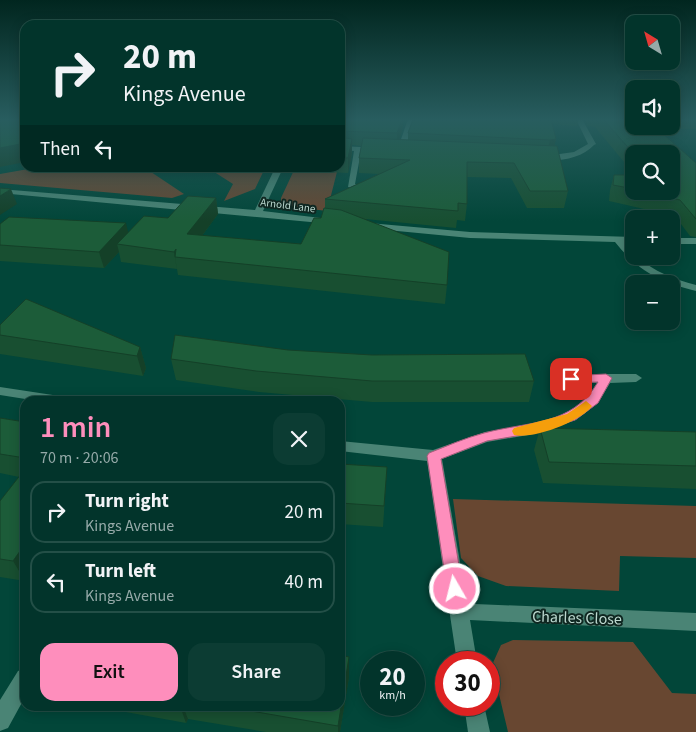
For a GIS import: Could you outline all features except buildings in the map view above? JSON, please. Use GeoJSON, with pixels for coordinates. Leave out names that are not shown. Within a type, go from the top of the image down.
{"type":"FeatureCollection","features":[{"type":"Feature","properties":{"kind":"street"},"geometry":{"type":"LineString","coordinates":[[357,153],[351,185],[370,191]]}},
{"type":"Feature","properties":{"kind":"street"},"geometry":{"type":"LineString","coordinates":[[537,157],[570,156],[580,153]]}},
{"type":"Feature","properties":{"kind":"street"},"geometry":{"type":"LineString","coordinates":[[258,213],[277,172]]}},
{"type":"Feature","properties":{"kind":"street","name":"Arnold Lane"},"geometry":{"type":"LineString","coordinates":[[0,191],[258,213],[340,223]]}},
{"type":"Feature","properties":{"kind":"street"},"geometry":{"type":"LineString","coordinates":[[358,225],[470,235],[625,240]]}},
{"type":"Feature","properties":{"kind":"street"},"geometry":{"type":"LineString","coordinates":[[618,240],[640,266],[655,276],[696,288]]}},
{"type":"Feature","properties":{"kind":"street"},"geometry":{"type":"LineString","coordinates":[[680,241],[696,241]]}},
{"type":"Feature","properties":{"kind":"street"},"geometry":{"type":"LineString","coordinates":[[345,447],[434,456],[485,437],[534,429],[571,417],[594,400],[606,378]]}},
{"type":"Feature","properties":{"kind":"street"},"geometry":{"type":"LineString","coordinates":[[571,379],[636,378]]}},
{"type":"Feature","properties":{"kind":"street"},"geometry":{"type":"LineString","coordinates":[[0,391],[33,396]]}},
{"type":"Feature","properties":{"kind":"street"},"geometry":{"type":"LineString","coordinates":[[434,456],[442,494],[465,651]]}},
{"type":"Feature","properties":{"kind":"street","name":"Charles Close"},"geometry":{"type":"LineString","coordinates":[[458,608],[476,613],[696,622]]}},
{"type":"Feature","properties":{"kind":"street"},"geometry":{"type":"LineString","coordinates":[[0,720],[20,686]]}},
{"type":"Feature","properties":{"kind":"street"},"geometry":{"type":"LineString","coordinates":[[476,716],[479,732]]}},
{"type":"Feature","properties":{"kind":"shaded area"},"geometry":{"type":"Polygon","coordinates":[[[20,170],[20,172],[151,172],[184,194],[172,198],[0,183],[0,174],[20,170]]]}},
{"type":"Feature","properties":{"kind":"shaded area"},"geometry":{"type":"Polygon","coordinates":[[[214,172],[263,172],[255,189],[224,201],[233,184],[214,172]]]}},
{"type":"Feature","properties":{"kind":"shaded area"},"geometry":{"type":"Polygon","coordinates":[[[293,172],[337,172],[327,211],[294,207],[281,202],[293,172]]]}},
{"type":"Feature","properties":{"kind":"shaded area"},"geometry":{"type":"Polygon","coordinates":[[[453,499],[696,506],[696,558],[620,556],[619,591],[506,586],[478,576],[461,558],[453,499]]]}},
{"type":"Feature","properties":{"kind":"shaded area"},"geometry":{"type":"Polygon","coordinates":[[[513,640],[633,642],[672,693],[696,694],[696,732],[508,732],[500,698],[500,651],[498,651],[501,645],[513,640]]]}},
{"type":"Feature","properties":{"kind":"slow traffic"},"geometry":{"type":"LineString","coordinates":[[519,431],[534,429],[571,417],[586,406]]}},
{"type":"Feature","properties":{"kind":"route"},"geometry":{"type":"LineString","coordinates":[[455,589],[442,494],[434,456],[485,437],[534,429],[571,417],[594,400],[606,378],[571,379]]}}]}
